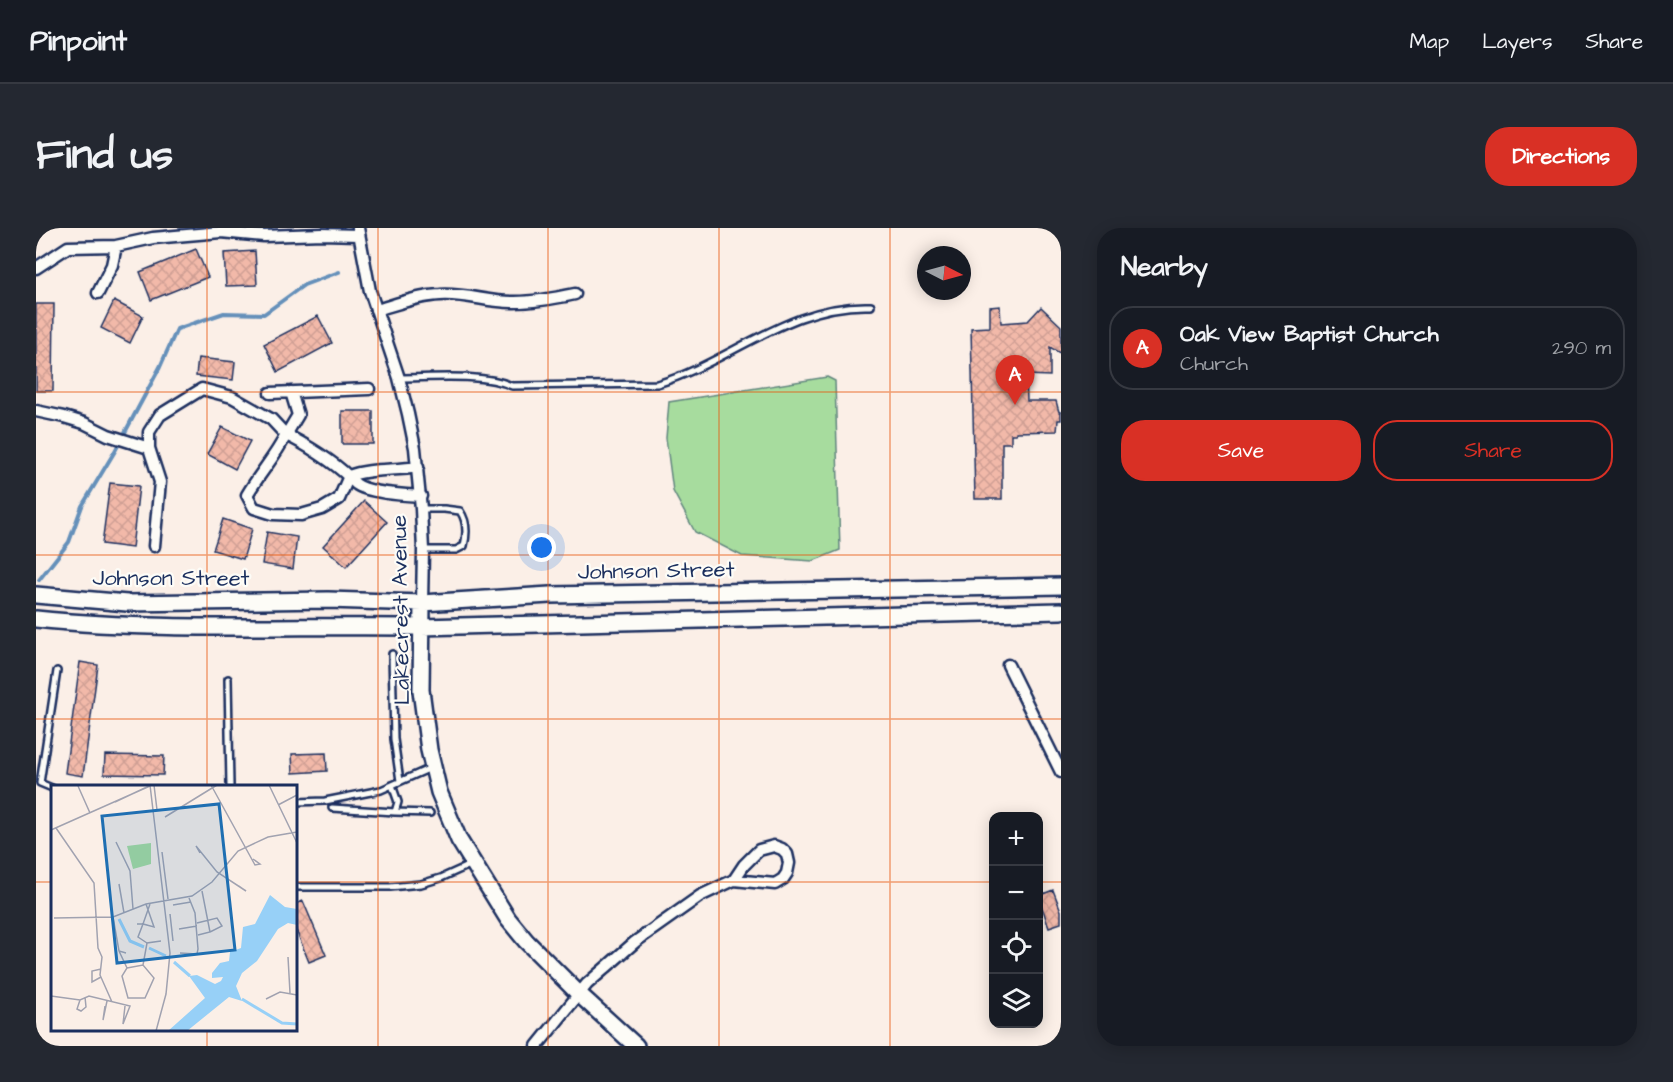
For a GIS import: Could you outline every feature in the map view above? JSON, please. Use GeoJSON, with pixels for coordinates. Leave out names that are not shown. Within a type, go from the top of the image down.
{"type":"FeatureCollection","features":[{"type":"Feature","properties":{"kind":"main road","name":"Johnson Street"},"geometry":{"type":"LineString","coordinates":[[36,596],[127,603],[328,600],[422,603],[550,595],[1061,586]]}},
{"type":"Feature","properties":{"kind":"main road","name":"Lakecrest Avenue"},"geometry":{"type":"LineString","coordinates":[[422,603],[421,690],[429,750],[439,792],[459,840],[508,919],[525,941],[636,1046]]}},
{"type":"Feature","properties":{"kind":"main road","name":"Johnson Street"},"geometry":{"type":"LineString","coordinates":[[36,619],[92,625],[201,628],[331,625],[421,627],[1061,611]]}},
{"type":"Feature","properties":{"kind":"street","name":"Lakecrest Avenue"},"geometry":{"type":"LineString","coordinates":[[36,268],[68,247],[116,246],[153,238],[221,232],[264,236],[358,232],[370,291],[399,378],[408,414],[422,509],[422,603]]}},
{"type":"Feature","properties":{"kind":"street"},"geometry":{"type":"LineString","coordinates":[[98,293],[112,265],[116,246]]}},
{"type":"Feature","properties":{"kind":"street"},"geometry":{"type":"LineString","coordinates":[[376,310],[437,295],[452,294],[491,301],[515,302],[575,294]]}},
{"type":"Feature","properties":{"kind":"street","name":"Lakecrest Avenue"},"geometry":{"type":"LineString","coordinates":[[149,448],[149,432],[160,415],[202,389],[232,397],[271,419],[286,435],[362,487],[388,493],[421,496]]}},
{"type":"Feature","properties":{"kind":"street"},"geometry":{"type":"LineString","coordinates":[[270,393],[369,389]]}},
{"type":"Feature","properties":{"kind":"street"},"geometry":{"type":"LineString","coordinates":[[291,392],[298,415],[278,452],[257,477],[247,495],[254,508],[273,514],[302,515],[322,509],[339,500],[349,476],[417,467]]}},
{"type":"Feature","properties":{"kind":"street"},"geometry":{"type":"LineString","coordinates":[[36,411],[84,423],[108,435],[149,448],[160,482],[154,546]]}},
{"type":"Feature","properties":{"kind":"street"},"geometry":{"type":"LineString","coordinates":[[1008,665],[1061,772]]}},
{"type":"Feature","properties":{"kind":"street"},"geometry":{"type":"LineString","coordinates":[[537,1046],[588,984],[635,942],[700,896],[734,880],[775,884],[787,873],[789,863],[787,854],[774,846],[759,850],[744,865],[734,880]]}},
{"type":"Feature","properties":{"kind":"lane"},"geometry":{"type":"LineString","coordinates":[[399,378],[483,378],[500,380],[512,386],[657,384],[678,378],[741,345],[809,315],[851,306],[871,306]]}},
{"type":"Feature","properties":{"kind":"lane"},"geometry":{"type":"LineString","coordinates":[[422,509],[460,511],[465,518],[466,537],[464,546],[456,550],[423,550]]}},
{"type":"Feature","properties":{"kind":"lane"},"geometry":{"type":"LineString","coordinates":[[392,654],[394,739],[400,781]]}},
{"type":"Feature","properties":{"kind":"lane"},"geometry":{"type":"LineString","coordinates":[[51,788],[40,783],[57,671]]}},
{"type":"Feature","properties":{"kind":"lane"},"geometry":{"type":"LineString","coordinates":[[228,679],[230,785]]}},
{"type":"Feature","properties":{"kind":"lane"},"geometry":{"type":"LineString","coordinates":[[297,802],[325,801],[381,790],[434,767]]}},
{"type":"Feature","properties":{"kind":"lane"},"geometry":{"type":"LineString","coordinates":[[392,785],[398,802],[395,812]]}},
{"type":"Feature","properties":{"kind":"lane"},"geometry":{"type":"LineString","coordinates":[[332,808],[430,813]]}},
{"type":"Feature","properties":{"kind":"lane"},"geometry":{"type":"LineString","coordinates":[[297,887],[390,887],[421,884],[441,878],[473,863]]}},
{"type":"Feature","properties":{"kind":"green space"},"geometry":{"type":"Polygon","coordinates":[[[827,377],[835,381],[840,550],[813,561],[742,556],[695,532],[673,491],[666,438],[669,402],[827,377]]]}},
{"type":"Feature","properties":{"kind":"building"},"geometry":{"type":"Polygon","coordinates":[[[196,249],[208,277],[151,300],[140,272],[196,249]]]}},
{"type":"Feature","properties":{"kind":"building"},"geometry":{"type":"Polygon","coordinates":[[[255,251],[257,285],[226,286],[224,253],[255,251]]]}},
{"type":"Feature","properties":{"kind":"building"},"geometry":{"type":"Polygon","coordinates":[[[114,301],[143,316],[130,343],[101,328],[114,301]]]}},
{"type":"Feature","properties":{"kind":"building"},"geometry":{"type":"Polygon","coordinates":[[[36,304],[54,304],[53,391],[36,391],[36,304]]]}},
{"type":"Feature","properties":{"kind":"building"},"geometry":{"type":"Polygon","coordinates":[[[1000,306],[1001,323],[1028,321],[1041,307],[1061,326],[1061,354],[1050,347],[1050,376],[1026,375],[1027,401],[1056,401],[1059,412],[1061,412],[1061,420],[1058,420],[1057,431],[1011,434],[1011,443],[1002,443],[1002,499],[975,499],[971,328],[990,327],[990,307],[1000,306]]]}},
{"type":"Feature","properties":{"kind":"building"},"geometry":{"type":"Polygon","coordinates":[[[318,316],[332,343],[278,372],[264,344],[318,316]]]}},
{"type":"Feature","properties":{"kind":"building"},"geometry":{"type":"Polygon","coordinates":[[[198,358],[235,362],[233,380],[196,376],[198,358]]]}},
{"type":"Feature","properties":{"kind":"building"},"geometry":{"type":"Polygon","coordinates":[[[342,411],[373,411],[373,444],[342,444],[342,411]]]}},
{"type":"Feature","properties":{"kind":"building"},"geometry":{"type":"Polygon","coordinates":[[[222,427],[250,441],[235,469],[207,454],[222,427]]]}},
{"type":"Feature","properties":{"kind":"building"},"geometry":{"type":"Polygon","coordinates":[[[110,483],[139,486],[132,548],[102,544],[110,483]]]}},
{"type":"Feature","properties":{"kind":"building"},"geometry":{"type":"Polygon","coordinates":[[[364,501],[387,522],[346,567],[323,546],[364,501]]]}},
{"type":"Feature","properties":{"kind":"building"},"geometry":{"type":"Polygon","coordinates":[[[223,519],[252,529],[243,559],[213,550],[223,519]]]}},
{"type":"Feature","properties":{"kind":"building"},"geometry":{"type":"Polygon","coordinates":[[[267,532],[297,537],[293,569],[262,564],[267,532]]]}},
{"type":"Feature","properties":{"kind":"building"},"geometry":{"type":"Polygon","coordinates":[[[80,662],[98,665],[83,776],[65,773],[80,662]]]}},
{"type":"Feature","properties":{"kind":"building"},"geometry":{"type":"Polygon","coordinates":[[[326,753],[327,771],[293,773],[292,754],[326,753]]]}},
{"type":"Feature","properties":{"kind":"building"},"geometry":{"type":"Polygon","coordinates":[[[105,755],[164,756],[163,775],[104,774],[105,755]]]}},
{"type":"Feature","properties":{"kind":"building"},"geometry":{"type":"Polygon","coordinates":[[[1053,890],[1061,911],[1061,923],[1049,927],[1043,910],[1043,894],[1053,890]]]}},
{"type":"Feature","properties":{"kind":"building"},"geometry":{"type":"Polygon","coordinates":[[[303,901],[326,955],[309,962],[297,932],[297,904],[303,901]]]}},
{"type":"Feature","properties":{"kind":"waterway"},"geometry":{"type":"LineString","coordinates":[[39,580],[69,542],[82,506],[115,451],[160,367],[177,329],[224,313],[264,314],[304,285],[339,272]]}},
{"type":"Feature","properties":{"kind":"place","name":"Oak View Baptist Church"},"geometry":{"type":"Point","coordinates":[1015,405]}}]}
